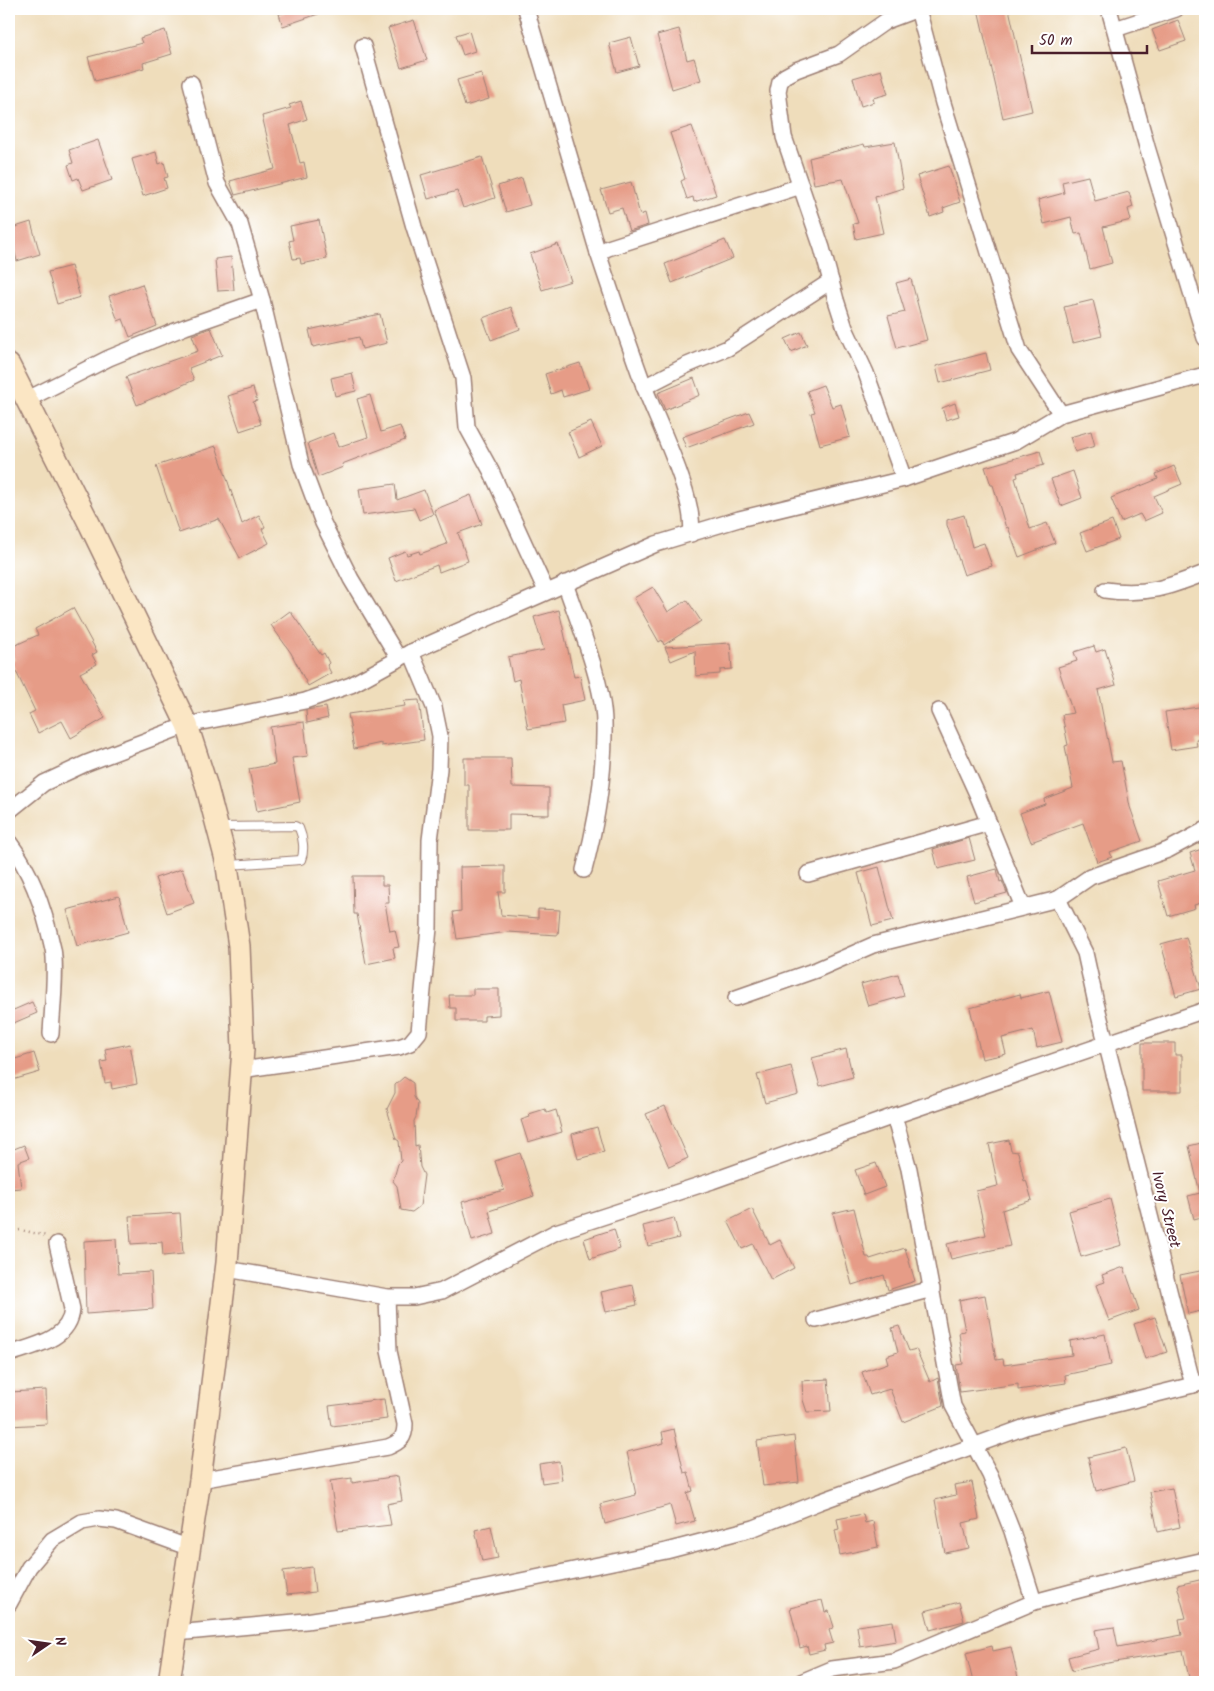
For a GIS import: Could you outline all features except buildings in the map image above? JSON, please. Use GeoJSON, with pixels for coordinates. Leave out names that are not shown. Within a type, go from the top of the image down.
{"type":"FeatureCollection","features":[{"type":"Feature","properties":{"kind":"street"},"geometry":{"type":"LineString","coordinates":[[526,9],[598,253],[644,387],[678,472],[693,521],[691,534]]}},
{"type":"Feature","properties":{"kind":"street"},"geometry":{"type":"LineString","coordinates":[[904,479],[866,373],[845,328],[784,137],[779,104],[780,82],[796,70],[839,54],[886,21],[918,9],[945,112],[1016,342],[1019,350],[1061,414]]}},
{"type":"Feature","properties":{"kind":"street"},"geometry":{"type":"LineString","coordinates":[[1108,9],[1147,147],[1205,338]]}},
{"type":"Feature","properties":{"kind":"street"},"geometry":{"type":"LineString","coordinates":[[1115,29],[1176,9]]}},
{"type":"Feature","properties":{"kind":"street"},"geometry":{"type":"LineString","coordinates":[[363,46],[414,227],[463,378],[467,426],[491,471],[546,591]]}},
{"type":"Feature","properties":{"kind":"street"},"geometry":{"type":"LineString","coordinates":[[191,83],[217,183],[240,224],[262,300],[301,464],[320,514],[351,579],[405,656],[434,707],[440,736],[439,769],[430,840],[429,928],[419,1032],[410,1043],[399,1047],[241,1070]]}},
{"type":"Feature","properties":{"kind":"street"},"geometry":{"type":"LineString","coordinates":[[598,253],[608,248],[801,186]]}},
{"type":"Feature","properties":{"kind":"street"},"geometry":{"type":"LineString","coordinates":[[644,387],[685,366],[728,348],[831,281]]}},
{"type":"Feature","properties":{"kind":"street"},"geometry":{"type":"LineString","coordinates":[[26,400],[109,358],[185,327],[262,300]]}},
{"type":"Feature","properties":{"kind":"street"},"geometry":{"type":"LineString","coordinates":[[9,366],[95,534],[187,725],[218,828],[227,865],[239,946],[243,1049],[227,1269],[200,1480],[169,1682]]}},
{"type":"Feature","properties":{"kind":"street"},"geometry":{"type":"LineString","coordinates":[[9,810],[44,783],[87,763],[187,725],[306,701],[351,685],[405,656],[565,582],[656,544],[739,519],[904,479],[1016,441],[1061,414],[1205,375]]}},
{"type":"Feature","properties":{"kind":"street"},"geometry":{"type":"LineString","coordinates":[[1106,590],[1132,593],[1158,590],[1205,573]]}},
{"type":"Feature","properties":{"kind":"street"},"geometry":{"type":"LineString","coordinates":[[565,582],[594,672],[604,721],[597,822],[584,870]]}},
{"type":"Feature","properties":{"kind":"street"},"geometry":{"type":"LineString","coordinates":[[939,711],[989,822],[1023,907]]}},
{"type":"Feature","properties":{"kind":"street"},"geometry":{"type":"LineString","coordinates":[[808,874],[989,822]]}},
{"type":"Feature","properties":{"kind":"street"},"geometry":{"type":"LineString","coordinates":[[736,998],[816,970],[873,945],[1058,899],[1090,877],[1168,850],[1205,830]]}},
{"type":"Feature","properties":{"kind":"street"},"geometry":{"type":"LineString","coordinates":[[9,842],[20,856],[36,895],[53,950],[51,1034]]}},
{"type":"Feature","properties":{"kind":"street","name":"Ivory Street"},"geometry":{"type":"LineString","coordinates":[[1058,899],[1085,953],[1107,1042],[1199,1383]]}},
{"type":"Feature","properties":{"kind":"street"},"geometry":{"type":"LineString","coordinates":[[227,1269],[386,1297],[414,1297],[442,1291],[556,1232],[1205,1010]]}},
{"type":"Feature","properties":{"kind":"street"},"geometry":{"type":"LineString","coordinates":[[894,1116],[909,1169],[953,1406],[976,1446],[1012,1532],[1034,1602]]}},
{"type":"Feature","properties":{"kind":"street"},"geometry":{"type":"LineString","coordinates":[[9,1354],[50,1340],[65,1329],[71,1320],[72,1309],[57,1244]]}},
{"type":"Feature","properties":{"kind":"street"},"geometry":{"type":"LineString","coordinates":[[816,1320],[932,1289]]}},
{"type":"Feature","properties":{"kind":"street"},"geometry":{"type":"LineString","coordinates":[[200,1480],[388,1447],[399,1442],[405,1434],[405,1424],[389,1351],[386,1297]]}},
{"type":"Feature","properties":{"kind":"street"},"geometry":{"type":"LineString","coordinates":[[176,1633],[306,1621],[385,1609],[610,1564],[754,1528],[819,1502],[1028,1426],[1199,1383]]}},
{"type":"Feature","properties":{"kind":"street"},"geometry":{"type":"LineString","coordinates":[[9,1604],[29,1567],[52,1540],[82,1522],[98,1519],[116,1521],[190,1548]]}},
{"type":"Feature","properties":{"kind":"street"},"geometry":{"type":"LineString","coordinates":[[801,1682],[832,1669],[894,1661],[1034,1602],[1124,1578],[1205,1560]]}},
{"type":"Feature","properties":{"kind":"lane"},"geometry":{"type":"LineString","coordinates":[[218,828],[294,826],[299,828],[302,833],[303,855],[301,860],[227,865]]}},
{"type":"Feature","properties":{"kind":"path"},"geometry":{"type":"LineString","coordinates":[[9,1231],[21,1230],[51,1237],[57,1244]]}}]}
